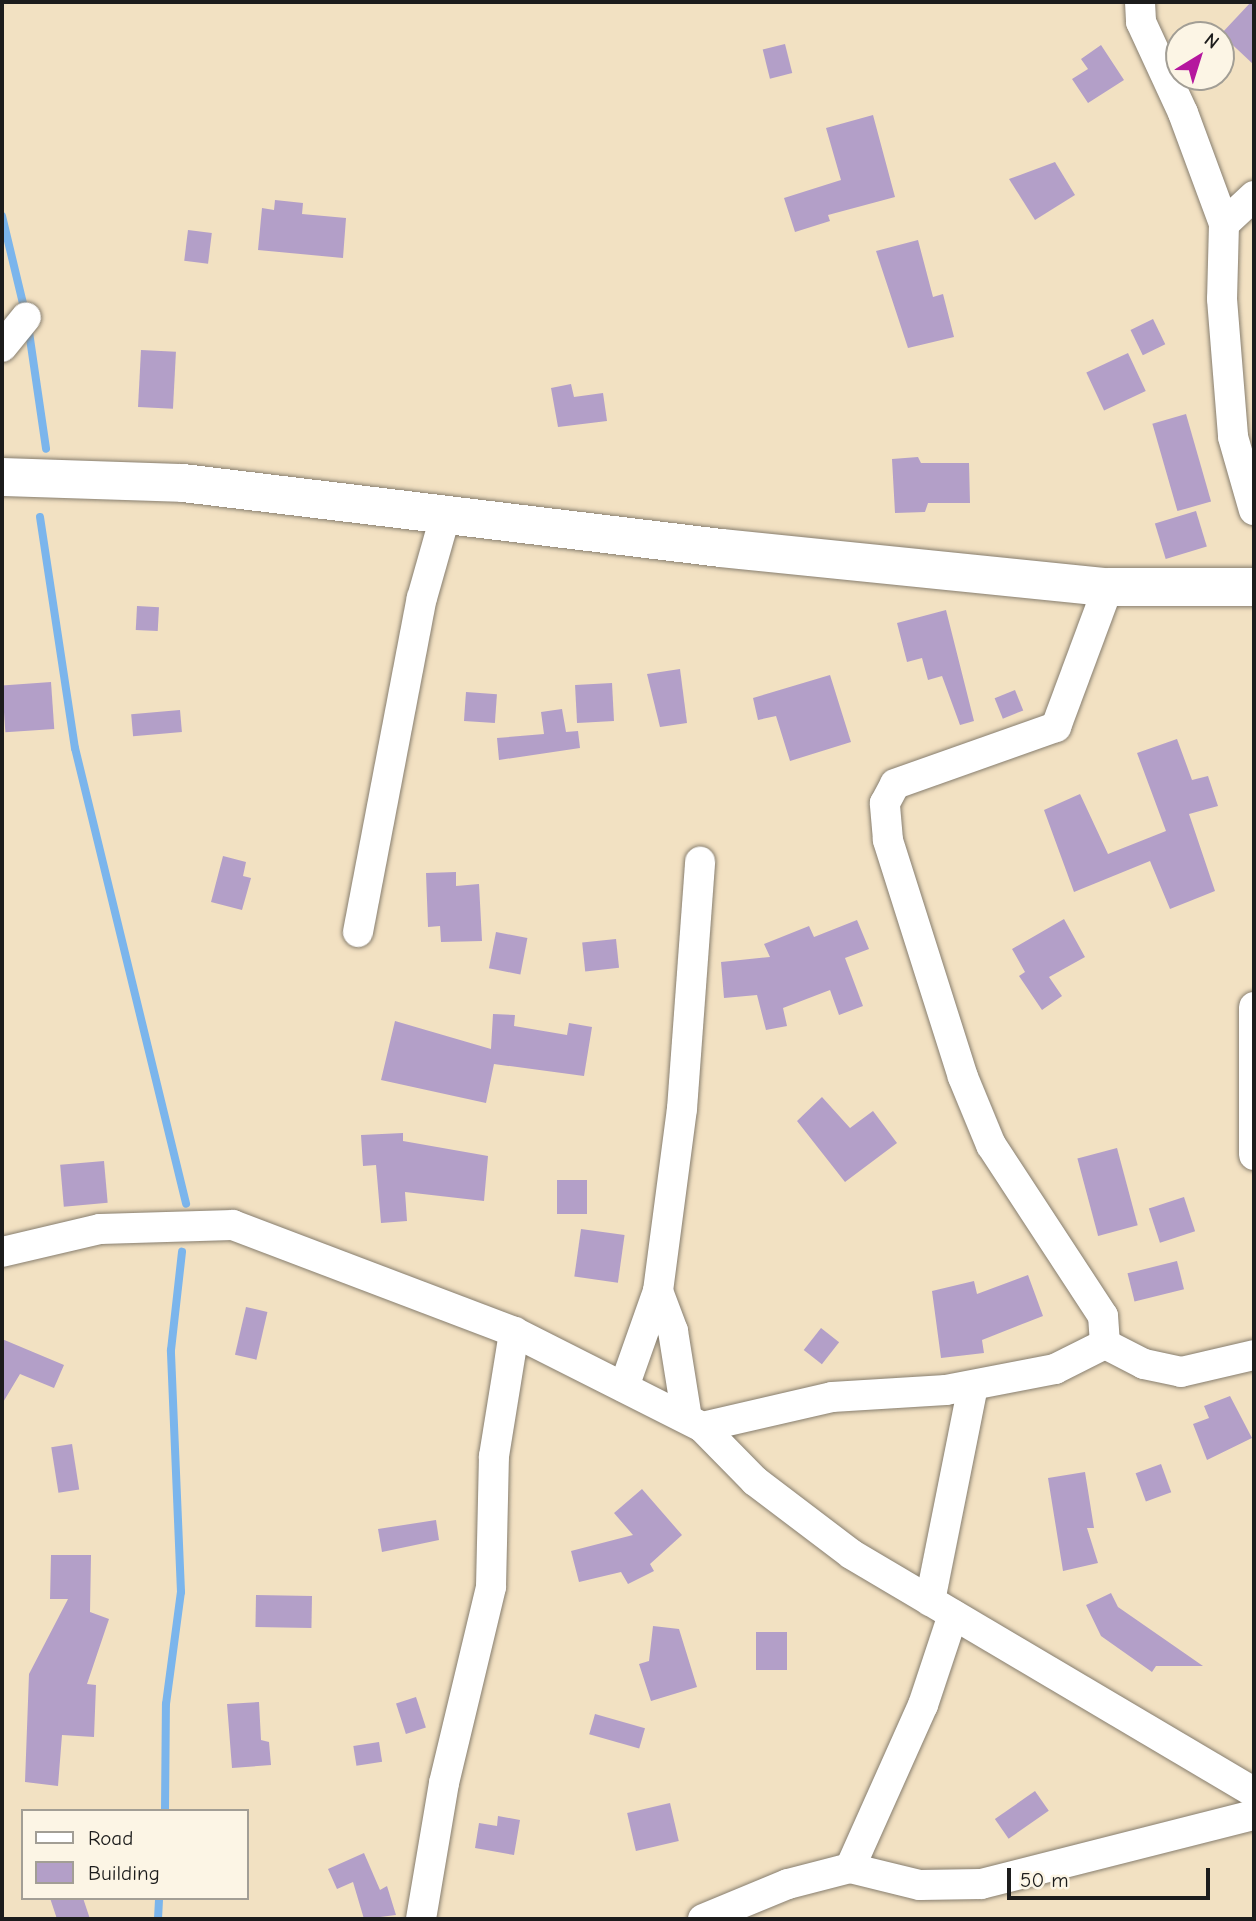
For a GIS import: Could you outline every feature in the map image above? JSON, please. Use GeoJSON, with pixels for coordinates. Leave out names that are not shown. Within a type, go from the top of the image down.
{"type":"FeatureCollection","features":[{"type":"Feature","properties":{"kind":"street"},"geometry":{"type":"LineString","coordinates":[[1140,2],[1141,22],[1183,113],[1224,224],[1222,299],[1254,510]]}},
{"type":"Feature","properties":{"kind":"street"},"geometry":{"type":"LineString","coordinates":[[1224,224],[1254,196]]}},
{"type":"Feature","properties":{"kind":"street"},"geometry":{"type":"LineString","coordinates":[[2,347],[26,317]]}},
{"type":"Feature","properties":{"kind":"street"},"geometry":{"type":"LineString","coordinates":[[2,477],[127,478],[1108,587],[1254,587]]}},
{"type":"Feature","properties":{"kind":"street"},"geometry":{"type":"LineString","coordinates":[[359,932],[422,598],[446,513]]}},
{"type":"Feature","properties":{"kind":"street"},"geometry":{"type":"LineString","coordinates":[[1105,1344],[1103,1315],[991,1145],[962,1077],[888,840],[885,803],[895,784],[1056,727],[1108,587]]}},
{"type":"Feature","properties":{"kind":"street"},"geometry":{"type":"LineString","coordinates":[[624,1387],[657,1291],[682,1109],[701,862]]}},
{"type":"Feature","properties":{"kind":"street"},"geometry":{"type":"LineString","coordinates":[[1254,1007],[1254,1155]]}},
{"type":"Feature","properties":{"kind":"street"},"geometry":{"type":"LineString","coordinates":[[2,1252],[100,1229],[233,1225],[514,1332],[694,1422],[799,1518],[941,1608],[1254,1792]]}},
{"type":"Feature","properties":{"kind":"street"},"geometry":{"type":"LineString","coordinates":[[657,1291],[673,1331],[694,1422]]}},
{"type":"Feature","properties":{"kind":"street"},"geometry":{"type":"LineString","coordinates":[[421,1919],[444,1783],[491,1587],[494,1456],[514,1332]]}},
{"type":"Feature","properties":{"kind":"street"},"geometry":{"type":"LineString","coordinates":[[1105,1344],[1144,1364],[1181,1373],[1254,1355]]}},
{"type":"Feature","properties":{"kind":"street"},"geometry":{"type":"LineString","coordinates":[[694,1422],[832,1396],[973,1386],[1055,1369],[1105,1344]]}},
{"type":"Feature","properties":{"kind":"street"},"geometry":{"type":"LineString","coordinates":[[850,1868],[923,1706],[941,1608],[973,1386]]}},
{"type":"Feature","properties":{"kind":"street"},"geometry":{"type":"LineString","coordinates":[[712,1917],[850,1868],[920,1885],[981,1884],[1254,1815]]}},
{"type":"Feature","properties":{"kind":"building"},"geometry":{"type":"Polygon","coordinates":[[[1254,2],[1254,65],[1235,47],[1233,21],[1254,2]]]}},
{"type":"Feature","properties":{"kind":"building"},"geometry":{"type":"Polygon","coordinates":[[[785,44],[792,73],[770,79],[763,50],[785,44]]]}},
{"type":"Feature","properties":{"kind":"building"},"geometry":{"type":"Polygon","coordinates":[[[1101,45],[1124,80],[1088,103],[1072,79],[1088,69],[1081,59],[1101,45]]]}},
{"type":"Feature","properties":{"kind":"building"},"geometry":{"type":"Polygon","coordinates":[[[873,115],[895,197],[828,215],[830,221],[795,232],[784,198],[841,180],[826,128],[873,115]]]}},
{"type":"Feature","properties":{"kind":"building"},"geometry":{"type":"Polygon","coordinates":[[[1055,162],[1075,195],[1035,220],[1009,179],[1055,162]]]}},
{"type":"Feature","properties":{"kind":"building"},"geometry":{"type":"Polygon","coordinates":[[[275,200],[303,203],[302,214],[346,218],[343,258],[258,250],[262,208],[274,210],[275,200]]]}},
{"type":"Feature","properties":{"kind":"building"},"geometry":{"type":"Polygon","coordinates":[[[188,230],[212,233],[208,264],[184,261],[188,230]]]}},
{"type":"Feature","properties":{"kind":"building"},"geometry":{"type":"Polygon","coordinates":[[[918,240],[933,297],[943,294],[954,337],[908,348],[876,251],[918,240]]]}},
{"type":"Feature","properties":{"kind":"building"},"geometry":{"type":"Polygon","coordinates":[[[1153,319],[1165,344],[1143,355],[1131,330],[1153,319]]]}},
{"type":"Feature","properties":{"kind":"building"},"geometry":{"type":"Polygon","coordinates":[[[141,350],[176,352],[173,409],[138,407],[141,350]]]}},
{"type":"Feature","properties":{"kind":"building"},"geometry":{"type":"Polygon","coordinates":[[[1128,353],[1146,391],[1104,411],[1086,372],[1128,353]]]}},
{"type":"Feature","properties":{"kind":"building"},"geometry":{"type":"Polygon","coordinates":[[[571,384],[574,397],[603,393],[607,421],[558,427],[551,388],[571,384]]]}},
{"type":"Feature","properties":{"kind":"building"},"geometry":{"type":"Polygon","coordinates":[[[1186,414],[1211,501],[1177,511],[1152,424],[1186,414]]]}},
{"type":"Feature","properties":{"kind":"building"},"geometry":{"type":"Polygon","coordinates":[[[918,457],[921,463],[969,463],[970,503],[928,503],[925,512],[895,513],[892,459],[918,457]]]}},
{"type":"Feature","properties":{"kind":"building"},"geometry":{"type":"Polygon","coordinates":[[[1196,511],[1207,546],[1166,559],[1155,524],[1196,511]]]}},
{"type":"Feature","properties":{"kind":"building"},"geometry":{"type":"Polygon","coordinates":[[[137,606],[159,607],[158,631],[136,630],[137,606]]]}},
{"type":"Feature","properties":{"kind":"building"},"geometry":{"type":"Polygon","coordinates":[[[946,610],[974,721],[960,725],[942,676],[928,680],[922,658],[907,662],[897,623],[946,610]]]}},
{"type":"Feature","properties":{"kind":"building"},"geometry":{"type":"Polygon","coordinates":[[[680,669],[687,723],[660,727],[647,674],[680,669]]]}},
{"type":"Feature","properties":{"kind":"building"},"geometry":{"type":"Polygon","coordinates":[[[830,675],[851,742],[790,761],[776,716],[758,720],[753,698],[830,675]]]}},
{"type":"Feature","properties":{"kind":"building"},"geometry":{"type":"Polygon","coordinates":[[[51,682],[54,729],[5,732],[2,685],[51,682]]]}},
{"type":"Feature","properties":{"kind":"building"},"geometry":{"type":"Polygon","coordinates":[[[612,683],[614,721],[577,723],[575,685],[612,683]]]}},
{"type":"Feature","properties":{"kind":"building"},"geometry":{"type":"Polygon","coordinates":[[[1015,690],[1023,710],[1003,719],[995,698],[1015,690]]]}},
{"type":"Feature","properties":{"kind":"building"},"geometry":{"type":"Polygon","coordinates":[[[466,692],[497,694],[495,723],[464,721],[466,692]]]}},
{"type":"Feature","properties":{"kind":"building"},"geometry":{"type":"Polygon","coordinates":[[[562,709],[566,732],[578,731],[580,748],[499,760],[497,738],[544,734],[541,712],[562,709]]]}},
{"type":"Feature","properties":{"kind":"building"},"geometry":{"type":"Polygon","coordinates":[[[180,710],[182,732],[133,736],[131,714],[180,710]]]}},
{"type":"Feature","properties":{"kind":"building"},"geometry":{"type":"Polygon","coordinates":[[[1177,739],[1192,780],[1208,776],[1218,806],[1189,814],[1215,891],[1170,909],[1150,861],[1074,892],[1044,810],[1080,794],[1108,854],[1166,831],[1137,753],[1177,739]]]}},
{"type":"Feature","properties":{"kind":"building"},"geometry":{"type":"Polygon","coordinates":[[[223,856],[246,862],[243,876],[251,878],[242,910],[211,902],[223,856]]]}},
{"type":"Feature","properties":{"kind":"building"},"geometry":{"type":"Polygon","coordinates":[[[456,872],[456,886],[479,884],[482,941],[441,942],[440,926],[428,927],[426,873],[456,872]]]}},
{"type":"Feature","properties":{"kind":"building"},"geometry":{"type":"Polygon","coordinates":[[[1064,919],[1085,957],[1049,977],[1062,996],[1042,1010],[1019,976],[1025,972],[1012,949],[1064,919]]]}},
{"type":"Feature","properties":{"kind":"building"},"geometry":{"type":"Polygon","coordinates":[[[857,920],[869,949],[845,958],[863,1006],[839,1015],[830,990],[783,1008],[787,1026],[766,1030],[757,995],[724,998],[721,962],[770,957],[764,944],[809,926],[814,937],[857,920]]]}},
{"type":"Feature","properties":{"kind":"building"},"geometry":{"type":"Polygon","coordinates":[[[496,932],[527,938],[520,974],[489,968],[496,932]]]}},
{"type":"Feature","properties":{"kind":"building"},"geometry":{"type":"Polygon","coordinates":[[[616,939],[619,968],[585,971],[582,943],[616,939]]]}},
{"type":"Feature","properties":{"kind":"building"},"geometry":{"type":"Polygon","coordinates":[[[493,1014],[515,1015],[514,1026],[567,1035],[569,1023],[592,1027],[584,1076],[494,1064],[486,1103],[381,1080],[395,1021],[491,1049],[493,1014]]]}},
{"type":"Feature","properties":{"kind":"building"},"geometry":{"type":"Polygon","coordinates":[[[822,1097],[850,1128],[873,1111],[897,1143],[845,1182],[797,1121],[822,1097]]]}},
{"type":"Feature","properties":{"kind":"building"},"geometry":{"type":"Polygon","coordinates":[[[403,1133],[403,1141],[488,1156],[484,1201],[405,1192],[407,1221],[381,1223],[376,1165],[363,1166],[361,1135],[403,1133]]]}},
{"type":"Feature","properties":{"kind":"building"},"geometry":{"type":"Polygon","coordinates":[[[1117,1148],[1138,1225],[1098,1236],[1077,1159],[1117,1148]]]}},
{"type":"Feature","properties":{"kind":"building"},"geometry":{"type":"Polygon","coordinates":[[[104,1161],[108,1203],[64,1207],[60,1165],[104,1161]]]}},
{"type":"Feature","properties":{"kind":"building"},"geometry":{"type":"Polygon","coordinates":[[[557,1180],[587,1180],[587,1214],[557,1214],[557,1180]]]}},
{"type":"Feature","properties":{"kind":"building"},"geometry":{"type":"Polygon","coordinates":[[[1184,1197],[1195,1231],[1160,1243],[1149,1208],[1184,1197]]]}},
{"type":"Feature","properties":{"kind":"building"},"geometry":{"type":"Polygon","coordinates":[[[581,1229],[625,1235],[618,1283],[574,1277],[581,1229]]]}},
{"type":"Feature","properties":{"kind":"building"},"geometry":{"type":"Polygon","coordinates":[[[1177,1261],[1184,1289],[1135,1301],[1128,1273],[1177,1261]]]}},
{"type":"Feature","properties":{"kind":"building"},"geometry":{"type":"Polygon","coordinates":[[[1028,1275],[1043,1316],[982,1340],[984,1353],[941,1358],[932,1291],[974,1281],[977,1294],[1028,1275]]]}},
{"type":"Feature","properties":{"kind":"building"},"geometry":{"type":"Polygon","coordinates":[[[246,1307],[267,1312],[256,1360],[235,1355],[246,1307]]]}},
{"type":"Feature","properties":{"kind":"building"},"geometry":{"type":"Polygon","coordinates":[[[821,1328],[839,1342],[822,1364],[804,1350],[821,1328]]]}},
{"type":"Feature","properties":{"kind":"building"},"geometry":{"type":"Polygon","coordinates":[[[2,1339],[64,1365],[54,1388],[20,1374],[2,1404],[2,1339]]]}},
{"type":"Feature","properties":{"kind":"building"},"geometry":{"type":"Polygon","coordinates":[[[1230,1396],[1252,1438],[1207,1460],[1193,1424],[1209,1418],[1204,1406],[1230,1396]]]}},
{"type":"Feature","properties":{"kind":"building"},"geometry":{"type":"Polygon","coordinates":[[[72,1444],[79,1489],[58,1493],[51,1447],[72,1444]]]}},
{"type":"Feature","properties":{"kind":"building"},"geometry":{"type":"Polygon","coordinates":[[[1161,1464],[1171,1492],[1146,1501],[1136,1473],[1161,1464]]]}},
{"type":"Feature","properties":{"kind":"building"},"geometry":{"type":"Polygon","coordinates":[[[1085,1472],[1094,1528],[1087,1528],[1098,1563],[1063,1571],[1048,1478],[1085,1472]]]}},
{"type":"Feature","properties":{"kind":"building"},"geometry":{"type":"Polygon","coordinates":[[[642,1489],[682,1535],[650,1564],[654,1571],[628,1584],[621,1572],[579,1582],[571,1551],[633,1535],[614,1513],[642,1489]]]}},
{"type":"Feature","properties":{"kind":"building"},"geometry":{"type":"Polygon","coordinates":[[[436,1520],[439,1540],[382,1552],[378,1529],[436,1520]]]}},
{"type":"Feature","properties":{"kind":"building"},"geometry":{"type":"Polygon","coordinates":[[[51,1555],[91,1555],[90,1612],[109,1619],[87,1684],[96,1685],[94,1737],[62,1735],[58,1786],[25,1782],[29,1674],[68,1599],[50,1599],[51,1555]]]}},
{"type":"Feature","properties":{"kind":"building"},"geometry":{"type":"Polygon","coordinates":[[[1111,1593],[1118,1607],[1203,1666],[1156,1666],[1152,1672],[1101,1636],[1086,1605],[1111,1593]]]}},
{"type":"Feature","properties":{"kind":"building"},"geometry":{"type":"Polygon","coordinates":[[[256,1595],[312,1596],[311,1628],[255,1627],[256,1595]]]}},
{"type":"Feature","properties":{"kind":"building"},"geometry":{"type":"Polygon","coordinates":[[[653,1626],[679,1629],[697,1687],[651,1701],[639,1664],[649,1661],[653,1626]]]}},
{"type":"Feature","properties":{"kind":"building"},"geometry":{"type":"Polygon","coordinates":[[[756,1632],[787,1632],[787,1670],[756,1670],[756,1632]]]}},
{"type":"Feature","properties":{"kind":"building"},"geometry":{"type":"Polygon","coordinates":[[[416,1697],[426,1727],[406,1734],[396,1703],[416,1697]]]}},
{"type":"Feature","properties":{"kind":"building"},"geometry":{"type":"Polygon","coordinates":[[[259,1702],[261,1740],[269,1742],[271,1765],[232,1768],[227,1704],[259,1702]]]}},
{"type":"Feature","properties":{"kind":"building"},"geometry":{"type":"Polygon","coordinates":[[[595,1714],[645,1728],[639,1749],[589,1734],[595,1714]]]}},
{"type":"Feature","properties":{"kind":"building"},"geometry":{"type":"Polygon","coordinates":[[[379,1742],[382,1762],[356,1766],[353,1746],[379,1742]]]}},
{"type":"Feature","properties":{"kind":"building"},"geometry":{"type":"Polygon","coordinates":[[[1035,1791],[1049,1811],[1009,1839],[995,1819],[1035,1791]]]}},
{"type":"Feature","properties":{"kind":"building"},"geometry":{"type":"Polygon","coordinates":[[[670,1803],[679,1841],[636,1851],[627,1813],[670,1803]]]}},
{"type":"Feature","properties":{"kind":"building"},"geometry":{"type":"Polygon","coordinates":[[[498,1816],[520,1820],[514,1855],[475,1848],[479,1823],[497,1826],[498,1816]]]}},
{"type":"Feature","properties":{"kind":"building"},"geometry":{"type":"Polygon","coordinates":[[[364,1853],[380,1890],[387,1886],[396,1915],[364,1919],[353,1882],[337,1889],[328,1869],[364,1853]]]}},
{"type":"Feature","properties":{"kind":"building"},"geometry":{"type":"Polygon","coordinates":[[[51,1900],[84,1900],[90,1919],[57,1919],[51,1900]]]}},
{"type":"Feature","properties":{"kind":"waterway"},"geometry":{"type":"LineString","coordinates":[[2,216],[25,312]]}},
{"type":"Feature","properties":{"kind":"waterway"},"geometry":{"type":"LineString","coordinates":[[28,325],[46,449]]}},
{"type":"Feature","properties":{"kind":"waterway"},"geometry":{"type":"LineString","coordinates":[[40,517],[75,748],[186,1204]]}},
{"type":"Feature","properties":{"kind":"waterway"},"geometry":{"type":"LineString","coordinates":[[165,1809],[166,1704],[181,1592],[171,1350],[182,1252]]}},
{"type":"Feature","properties":{"kind":"waterway"},"geometry":{"type":"LineString","coordinates":[[158,1919],[159,1900]]}}]}
